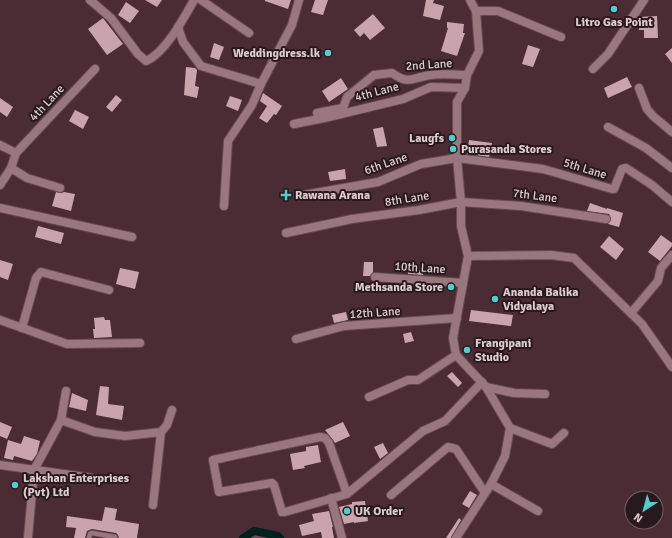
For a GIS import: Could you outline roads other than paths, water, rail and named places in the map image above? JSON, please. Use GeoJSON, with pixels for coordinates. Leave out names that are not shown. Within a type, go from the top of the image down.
{"type":"FeatureCollection","features":[{"type":"Feature","properties":{"kind":"street"},"geometry":{"type":"LineString","coordinates":[[90,0],[112,18],[138,54],[146,61],[153,58],[178,27],[194,0]]}},
{"type":"Feature","properties":{"kind":"street"},"geometry":{"type":"LineString","coordinates":[[201,0],[250,33]]}},
{"type":"Feature","properties":{"kind":"street"},"geometry":{"type":"LineString","coordinates":[[224,206],[228,141],[252,105],[261,84],[292,25],[299,0]]}},
{"type":"Feature","properties":{"kind":"street"},"geometry":{"type":"LineString","coordinates":[[470,0],[476,11],[479,51],[467,75],[465,88],[457,102],[457,158],[461,202],[461,226],[468,256],[453,338],[456,355],[484,385],[510,428],[552,444],[564,433]]}},
{"type":"Feature","properties":{"kind":"street"},"geometry":{"type":"LineString","coordinates":[[593,69],[608,54],[644,0]]}},
{"type":"Feature","properties":{"kind":"street"},"geometry":{"type":"LineString","coordinates":[[476,11],[498,11],[561,37]]}},
{"type":"Feature","properties":{"kind":"street"},"geometry":{"type":"LineString","coordinates":[[178,27],[183,42],[201,66],[261,84]]}},
{"type":"Feature","properties":{"kind":"street","name":"4th Lane"},"geometry":{"type":"LineString","coordinates":[[0,185],[11,168],[16,154],[96,69]]}},
{"type":"Feature","properties":{"kind":"street","name":"2nd Lane"},"geometry":{"type":"LineString","coordinates":[[317,113],[343,108],[347,97],[374,75],[392,73],[401,79],[414,80],[431,74],[467,75]]}},
{"type":"Feature","properties":{"kind":"street","name":"4th Lane"},"geometry":{"type":"LineString","coordinates":[[294,124],[329,117],[403,98],[430,87],[465,88]]}},
{"type":"Feature","properties":{"kind":"street"},"geometry":{"type":"LineString","coordinates":[[639,88],[647,109],[672,132]]}},
{"type":"Feature","properties":{"kind":"street"},"geometry":{"type":"LineString","coordinates":[[608,127],[646,148],[672,168]]}},
{"type":"Feature","properties":{"kind":"street"},"geometry":{"type":"LineString","coordinates":[[0,145],[16,154]]}},
{"type":"Feature","properties":{"kind":"street","name":"5th Lane"},"geometry":{"type":"LineString","coordinates":[[457,158],[543,169],[612,189],[614,189],[622,169],[626,168],[652,185],[672,202]]}},
{"type":"Feature","properties":{"kind":"street","name":"6th Lane"},"geometry":{"type":"LineString","coordinates":[[298,196],[378,182],[420,164],[457,158]]}},
{"type":"Feature","properties":{"kind":"street"},"geometry":{"type":"LineString","coordinates":[[11,168],[27,178],[60,188]]}},
{"type":"Feature","properties":{"kind":"street","name":"7th Lane"},"geometry":{"type":"LineString","coordinates":[[461,202],[521,206],[606,219]]}},
{"type":"Feature","properties":{"kind":"street","name":"8th Lane"},"geometry":{"type":"LineString","coordinates":[[286,233],[352,219],[419,210],[461,202]]}},
{"type":"Feature","properties":{"kind":"street"},"geometry":{"type":"LineString","coordinates":[[0,208],[132,237]]}},
{"type":"Feature","properties":{"kind":"street"},"geometry":{"type":"LineString","coordinates":[[468,256],[551,255],[574,258],[642,324],[672,366]]}},
{"type":"Feature","properties":{"kind":"street"},"geometry":{"type":"LineString","coordinates":[[631,313],[658,281],[661,268],[672,256]]}},
{"type":"Feature","properties":{"kind":"street"},"geometry":{"type":"LineString","coordinates":[[22,328],[36,278],[41,272],[109,290]]}},
{"type":"Feature","properties":{"kind":"street","name":"10th Lane"},"geometry":{"type":"LineString","coordinates":[[375,277],[463,283]]}},
{"type":"Feature","properties":{"kind":"street","name":"12th Lane"},"geometry":{"type":"LineString","coordinates":[[296,339],[344,326],[457,318]]}},
{"type":"Feature","properties":{"kind":"street"},"geometry":{"type":"LineString","coordinates":[[0,320],[66,344],[140,343]]}},
{"type":"Feature","properties":{"kind":"street"},"geometry":{"type":"LineString","coordinates":[[370,397],[408,380],[418,380],[456,355]]}},
{"type":"Feature","properties":{"kind":"street"},"geometry":{"type":"LineString","coordinates":[[484,385],[514,393],[545,394]]}},
{"type":"Feature","properties":{"kind":"street"},"geometry":{"type":"LineString","coordinates":[[347,494],[329,443],[325,438],[320,437],[212,460],[219,492],[272,483],[274,485],[282,512],[285,512],[347,494],[423,431],[446,421],[484,385]]}},
{"type":"Feature","properties":{"kind":"street"},"geometry":{"type":"LineString","coordinates":[[28,538],[34,470],[61,420],[66,391]]}},
{"type":"Feature","properties":{"kind":"street"},"geometry":{"type":"LineString","coordinates":[[153,505],[161,432],[167,425],[172,410]]}},
{"type":"Feature","properties":{"kind":"street"},"geometry":{"type":"LineString","coordinates":[[61,420],[95,432],[125,436],[161,432]]}},
{"type":"Feature","properties":{"kind":"street"},"geometry":{"type":"LineString","coordinates":[[456,538],[491,484],[505,456],[510,428]]}},
{"type":"Feature","properties":{"kind":"street"},"geometry":{"type":"LineString","coordinates":[[391,495],[448,447],[456,449],[485,493]]}},
{"type":"Feature","properties":{"kind":"street"},"geometry":{"type":"LineString","coordinates":[[0,465],[92,478]]}},
{"type":"Feature","properties":{"kind":"street"},"geometry":{"type":"LineString","coordinates":[[491,484],[538,511]]}},
{"type":"Feature","properties":{"kind":"street"},"geometry":{"type":"LineString","coordinates":[[331,498],[342,538]]}},
{"type":"Feature","properties":{"kind":"lane"},"geometry":{"type":"LineString","coordinates":[[88,538],[92,533],[115,537]]}},
{"type":"Feature","properties":{"kind":"waterway"},"geometry":{"type":"LineString","coordinates":[[243,538],[254,531],[278,536],[280,538]]}},
{"type":"Feature","properties":{"kind":"place","name":"Litro Gas Point"},"geometry":{"type":"Point","coordinates":[614,9]}},
{"type":"Feature","properties":{"kind":"place","name":"Weddingdress.lk"},"geometry":{"type":"Point","coordinates":[328,53]}},
{"type":"Feature","properties":{"kind":"place","name":"Laugfs"},"geometry":{"type":"Point","coordinates":[452,138]}},
{"type":"Feature","properties":{"kind":"place","name":"Purasanda Stores"},"geometry":{"type":"Point","coordinates":[453,149]}},
{"type":"Feature","properties":{"kind":"place","name":"Rawana Arana"},"geometry":{"type":"Point","coordinates":[286,195]}},
{"type":"Feature","properties":{"kind":"place","name":"Methsanda Store"},"geometry":{"type":"Point","coordinates":[451,287]}},
{"type":"Feature","properties":{"kind":"place","name":"Ananda Balika Vidyalaya"},"geometry":{"type":"Point","coordinates":[495,299]}},
{"type":"Feature","properties":{"kind":"place","name":"Frangipani Studio"},"geometry":{"type":"Point","coordinates":[467,350]}},
{"type":"Feature","properties":{"kind":"place","name":"Lakshan Enterprises (Pvt) Ltd"},"geometry":{"type":"Point","coordinates":[15,485]}},
{"type":"Feature","properties":{"kind":"place","name":"UK Order"},"geometry":{"type":"Point","coordinates":[347,511]}}]}
